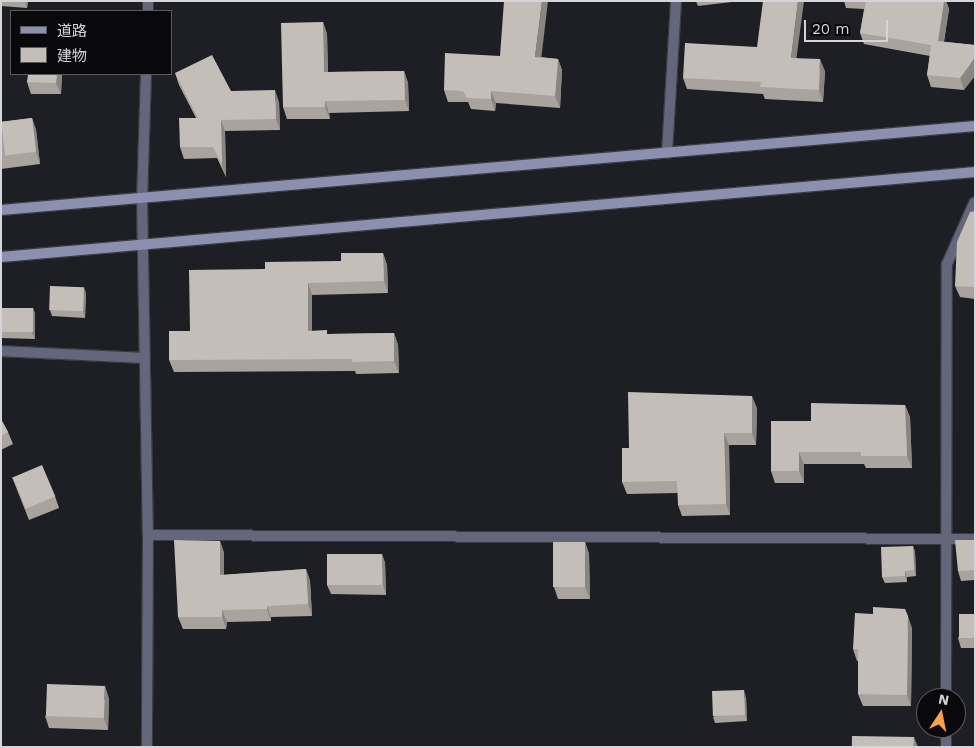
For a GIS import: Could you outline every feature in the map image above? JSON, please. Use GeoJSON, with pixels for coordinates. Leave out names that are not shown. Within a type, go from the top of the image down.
{"type":"FeatureCollection","features":[{"type":"Feature","properties":{"kind":"street"},"geometry":{"type":"LineString","coordinates":[[667,153],[676,1]]}},
{"type":"Feature","properties":{"kind":"street"},"geometry":{"type":"LineString","coordinates":[[146,75],[142,198],[148,535],[147,747]]}},
{"type":"Feature","properties":{"kind":"street"},"geometry":{"type":"LineString","coordinates":[[1,210],[975,126]]}},
{"type":"Feature","properties":{"kind":"street"},"geometry":{"type":"LineString","coordinates":[[1,257],[975,172]]}},
{"type":"Feature","properties":{"kind":"street"},"geometry":{"type":"LineString","coordinates":[[946,688],[947,264],[974,203]]}},
{"type":"Feature","properties":{"kind":"street"},"geometry":{"type":"LineString","coordinates":[[1,351],[145,358]]}},
{"type":"Feature","properties":{"kind":"street"},"geometry":{"type":"LineString","coordinates":[[148,535],[975,539]]}},
{"type":"Feature","properties":{"kind":"building"},"geometry":{"type":"Polygon","coordinates":[[[504,1],[542,1],[535,57],[558,59],[555,96],[491,91],[491,99],[467,98],[463,91],[444,90],[445,53],[500,56],[504,1]]]}},
{"type":"Feature","properties":{"kind":"building"},"geometry":{"type":"Polygon","coordinates":[[[763,1],[798,1],[791,58],[820,59],[819,90],[760,87],[761,82],[683,78],[685,43],[757,47],[763,1]]]}},
{"type":"Feature","properties":{"kind":"building"},"geometry":{"type":"Polygon","coordinates":[[[866,1],[944,1],[938,41],[975,45],[975,58],[960,78],[927,75],[931,45],[860,33],[866,1]]]}},
{"type":"Feature","properties":{"kind":"building"},"geometry":{"type":"Polygon","coordinates":[[[323,22],[324,72],[404,71],[405,100],[325,101],[325,107],[283,107],[281,23],[323,22]]]}},
{"type":"Feature","properties":{"kind":"building"},"geometry":{"type":"Polygon","coordinates":[[[212,55],[231,91],[275,90],[276,119],[221,120],[222,165],[213,147],[180,147],[179,118],[198,118],[175,73],[212,55]]]}},
{"type":"Feature","properties":{"kind":"building"},"geometry":{"type":"Polygon","coordinates":[[[28,75],[57,75],[56,83],[27,82],[28,75]]]}},
{"type":"Feature","properties":{"kind":"building"},"geometry":{"type":"Polygon","coordinates":[[[32,118],[36,152],[5,156],[1,122],[32,118]]]}},
{"type":"Feature","properties":{"kind":"building"},"geometry":{"type":"Polygon","coordinates":[[[975,211],[975,287],[955,286],[957,242],[970,212],[975,211]]]}},
{"type":"Feature","properties":{"kind":"building"},"geometry":{"type":"Polygon","coordinates":[[[341,253],[383,253],[384,281],[308,283],[308,331],[327,330],[327,334],[394,333],[394,361],[352,362],[352,359],[169,360],[169,331],[190,331],[189,270],[265,269],[265,262],[341,261],[341,253]]]}},
{"type":"Feature","properties":{"kind":"building"},"geometry":{"type":"Polygon","coordinates":[[[50,286],[84,287],[83,311],[49,310],[50,286]]]}},
{"type":"Feature","properties":{"kind":"building"},"geometry":{"type":"Polygon","coordinates":[[[1,308],[33,308],[33,332],[1,332],[1,308]]]}},
{"type":"Feature","properties":{"kind":"building"},"geometry":{"type":"Polygon","coordinates":[[[628,392],[752,396],[752,433],[724,433],[726,504],[678,505],[677,481],[622,482],[622,448],[629,448],[628,392]]]}},
{"type":"Feature","properties":{"kind":"building"},"geometry":{"type":"Polygon","coordinates":[[[811,403],[905,405],[907,456],[861,456],[861,452],[799,452],[799,471],[771,471],[771,421],[811,421],[811,403]]]}},
{"type":"Feature","properties":{"kind":"building"},"geometry":{"type":"Polygon","coordinates":[[[1,419],[8,432],[1,436],[1,419]]]}},
{"type":"Feature","properties":{"kind":"building"},"geometry":{"type":"Polygon","coordinates":[[[42,465],[55,496],[26,509],[13,478],[42,465]]]}},
{"type":"Feature","properties":{"kind":"building"},"geometry":{"type":"Polygon","coordinates":[[[174,540],[220,541],[220,575],[306,569],[308,604],[267,606],[267,609],[222,610],[222,617],[178,617],[174,540]]]}},
{"type":"Feature","properties":{"kind":"building"},"geometry":{"type":"Polygon","coordinates":[[[955,540],[975,540],[975,570],[958,571],[955,540]]]}},
{"type":"Feature","properties":{"kind":"building"},"geometry":{"type":"Polygon","coordinates":[[[553,542],[585,542],[585,587],[553,587],[553,542]]]}},
{"type":"Feature","properties":{"kind":"building"},"geometry":{"type":"Polygon","coordinates":[[[913,546],[914,570],[905,571],[905,576],[882,577],[881,547],[913,546]]]}},
{"type":"Feature","properties":{"kind":"building"},"geometry":{"type":"Polygon","coordinates":[[[327,554],[382,554],[382,585],[327,585],[327,554]]]}},
{"type":"Feature","properties":{"kind":"building"},"geometry":{"type":"Polygon","coordinates":[[[873,607],[905,609],[908,616],[907,695],[858,694],[858,649],[853,649],[855,613],[873,614],[873,607]]]}},
{"type":"Feature","properties":{"kind":"building"},"geometry":{"type":"Polygon","coordinates":[[[959,614],[975,614],[975,638],[959,638],[959,614]]]}},
{"type":"Feature","properties":{"kind":"building"},"geometry":{"type":"Polygon","coordinates":[[[47,684],[105,686],[104,718],[46,716],[47,684]]]}},
{"type":"Feature","properties":{"kind":"building"},"geometry":{"type":"Polygon","coordinates":[[[744,690],[745,715],[713,716],[712,691],[744,690]]]}},
{"type":"Feature","properties":{"kind":"building"},"geometry":{"type":"Polygon","coordinates":[[[852,736],[914,737],[914,747],[852,747],[852,736]]]}}]}
